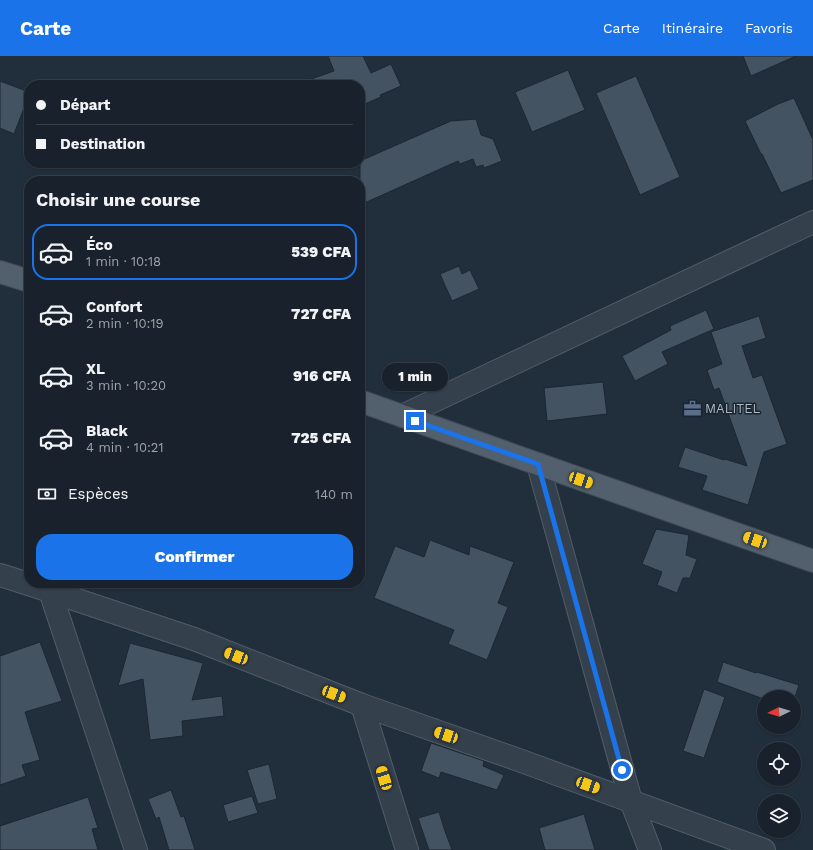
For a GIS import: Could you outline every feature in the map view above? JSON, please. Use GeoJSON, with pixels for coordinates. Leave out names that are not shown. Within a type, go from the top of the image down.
{"type":"FeatureCollection","features":[{"type":"Feature","properties":{"kind":"main road"},"geometry":{"type":"LineString","coordinates":[[0,272],[24,280]]}},
{"type":"Feature","properties":{"kind":"main road"},"geometry":{"type":"LineString","coordinates":[[365,403],[813,561]]}},
{"type":"Feature","properties":{"kind":"street"},"geometry":{"type":"LineString","coordinates":[[402,416],[813,222]]}},
{"type":"Feature","properties":{"kind":"street"},"geometry":{"type":"LineString","coordinates":[[538,464],[631,801],[650,850]]}},
{"type":"Feature","properties":{"kind":"street"},"geometry":{"type":"LineString","coordinates":[[0,575],[24,581]]}},
{"type":"Feature","properties":{"kind":"street"},"geometry":{"type":"LineString","coordinates":[[51,588],[136,850]]}},
{"type":"Feature","properties":{"kind":"street"},"geometry":{"type":"LineString","coordinates":[[54,588],[194,639],[362,705],[764,850]]}},
{"type":"Feature","properties":{"kind":"street"},"geometry":{"type":"LineString","coordinates":[[362,705],[407,850]]}},
{"type":"Feature","properties":{"kind":"building"},"geometry":{"type":"Polygon","coordinates":[[[328,56],[363,56],[371,73],[391,64],[401,86],[380,95],[381,97],[365,104],[365,80],[308,80],[334,71],[328,56]]]}},
{"type":"Feature","properties":{"kind":"building"},"geometry":{"type":"Polygon","coordinates":[[[743,56],[796,56],[751,76],[743,56]]]}},
{"type":"Feature","properties":{"kind":"building"},"geometry":{"type":"Polygon","coordinates":[[[568,70],[585,110],[532,132],[515,92],[568,70]]]}},
{"type":"Feature","properties":{"kind":"building"},"geometry":{"type":"Polygon","coordinates":[[[636,76],[680,177],[640,195],[596,93],[636,76]]]}},
{"type":"Feature","properties":{"kind":"building"},"geometry":{"type":"Polygon","coordinates":[[[0,81],[24,90],[24,108],[14,134],[0,128],[0,81]]]}},
{"type":"Feature","properties":{"kind":"building"},"geometry":{"type":"Polygon","coordinates":[[[794,98],[813,140],[813,180],[781,193],[745,121],[778,104],[794,98]]]}},
{"type":"Feature","properties":{"kind":"building"},"geometry":{"type":"Polygon","coordinates":[[[476,119],[481,135],[493,139],[502,161],[484,168],[483,165],[476,167],[473,159],[460,164],[458,161],[365,203],[365,176],[360,176],[360,168],[365,168],[365,159],[451,121],[476,119]]]}},
{"type":"Feature","properties":{"kind":"building"},"geometry":{"type":"Polygon","coordinates":[[[459,266],[462,274],[470,270],[479,289],[452,301],[440,274],[459,266]]]}},
{"type":"Feature","properties":{"kind":"building"},"geometry":{"type":"Polygon","coordinates":[[[706,310],[714,329],[662,352],[668,364],[635,381],[622,356],[671,330],[670,326],[706,310]]]}},
{"type":"Feature","properties":{"kind":"building"},"geometry":{"type":"Polygon","coordinates":[[[759,316],[766,338],[742,346],[753,378],[762,375],[787,444],[764,452],[748,505],[702,490],[707,476],[678,467],[685,447],[747,466],[719,388],[714,390],[707,370],[722,364],[711,332],[759,316]]]}},
{"type":"Feature","properties":{"kind":"building"},"geometry":{"type":"Polygon","coordinates":[[[603,382],[607,414],[547,421],[544,388],[603,382]]]}},
{"type":"Feature","properties":{"kind":"building"},"geometry":{"type":"Polygon","coordinates":[[[656,529],[689,535],[686,555],[697,559],[690,578],[683,578],[677,593],[657,585],[662,572],[642,564],[656,529]]]}},
{"type":"Feature","properties":{"kind":"building"},"geometry":{"type":"Polygon","coordinates":[[[430,540],[469,555],[470,546],[514,562],[498,603],[508,607],[487,660],[448,644],[454,630],[374,598],[395,546],[424,557],[430,540]]]}},
{"type":"Feature","properties":{"kind":"building"},"geometry":{"type":"Polygon","coordinates":[[[40,642],[62,701],[25,712],[40,760],[22,765],[26,776],[0,785],[0,656],[40,642]]]}},
{"type":"Feature","properties":{"kind":"building"},"geometry":{"type":"Polygon","coordinates":[[[130,643],[203,663],[192,700],[222,696],[224,716],[182,721],[183,736],[150,740],[143,679],[118,686],[130,643]]]}},
{"type":"Feature","properties":{"kind":"building"},"geometry":{"type":"Polygon","coordinates":[[[723,662],[799,685],[797,690],[757,690],[757,696],[717,682],[723,662]]]}},
{"type":"Feature","properties":{"kind":"building"},"geometry":{"type":"Polygon","coordinates":[[[704,689],[725,697],[704,758],[683,751],[704,689]]]}},
{"type":"Feature","properties":{"kind":"building"},"geometry":{"type":"Polygon","coordinates":[[[431,743],[484,761],[483,766],[504,775],[497,790],[441,772],[439,778],[421,771],[431,743]]]}},
{"type":"Feature","properties":{"kind":"building"},"geometry":{"type":"Polygon","coordinates":[[[269,764],[277,799],[258,804],[247,770],[269,764]]]}},
{"type":"Feature","properties":{"kind":"building"},"geometry":{"type":"Polygon","coordinates":[[[171,790],[181,817],[184,816],[195,850],[169,850],[159,817],[156,819],[148,799],[171,790]]]}},
{"type":"Feature","properties":{"kind":"building"},"geometry":{"type":"Polygon","coordinates":[[[252,796],[258,813],[228,822],[223,805],[252,796]]]}},
{"type":"Feature","properties":{"kind":"building"},"geometry":{"type":"Polygon","coordinates":[[[88,797],[98,828],[92,829],[98,850],[0,850],[0,826],[88,797]]]}},
{"type":"Feature","properties":{"kind":"building"},"geometry":{"type":"Polygon","coordinates":[[[439,812],[452,850],[429,850],[418,818],[439,812]]]}},
{"type":"Feature","properties":{"kind":"building"},"geometry":{"type":"Polygon","coordinates":[[[584,814],[595,850],[545,850],[539,828],[584,814]]]}},
{"type":"Feature","properties":{"kind":"place","name":"MALITEL"},"geometry":{"type":"Point","coordinates":[692,408]}},
{"type":"Feature","properties":{"kind":"route"},"geometry":{"type":"LineString","coordinates":[[415,421],[538,464],[622,770]]}}]}
